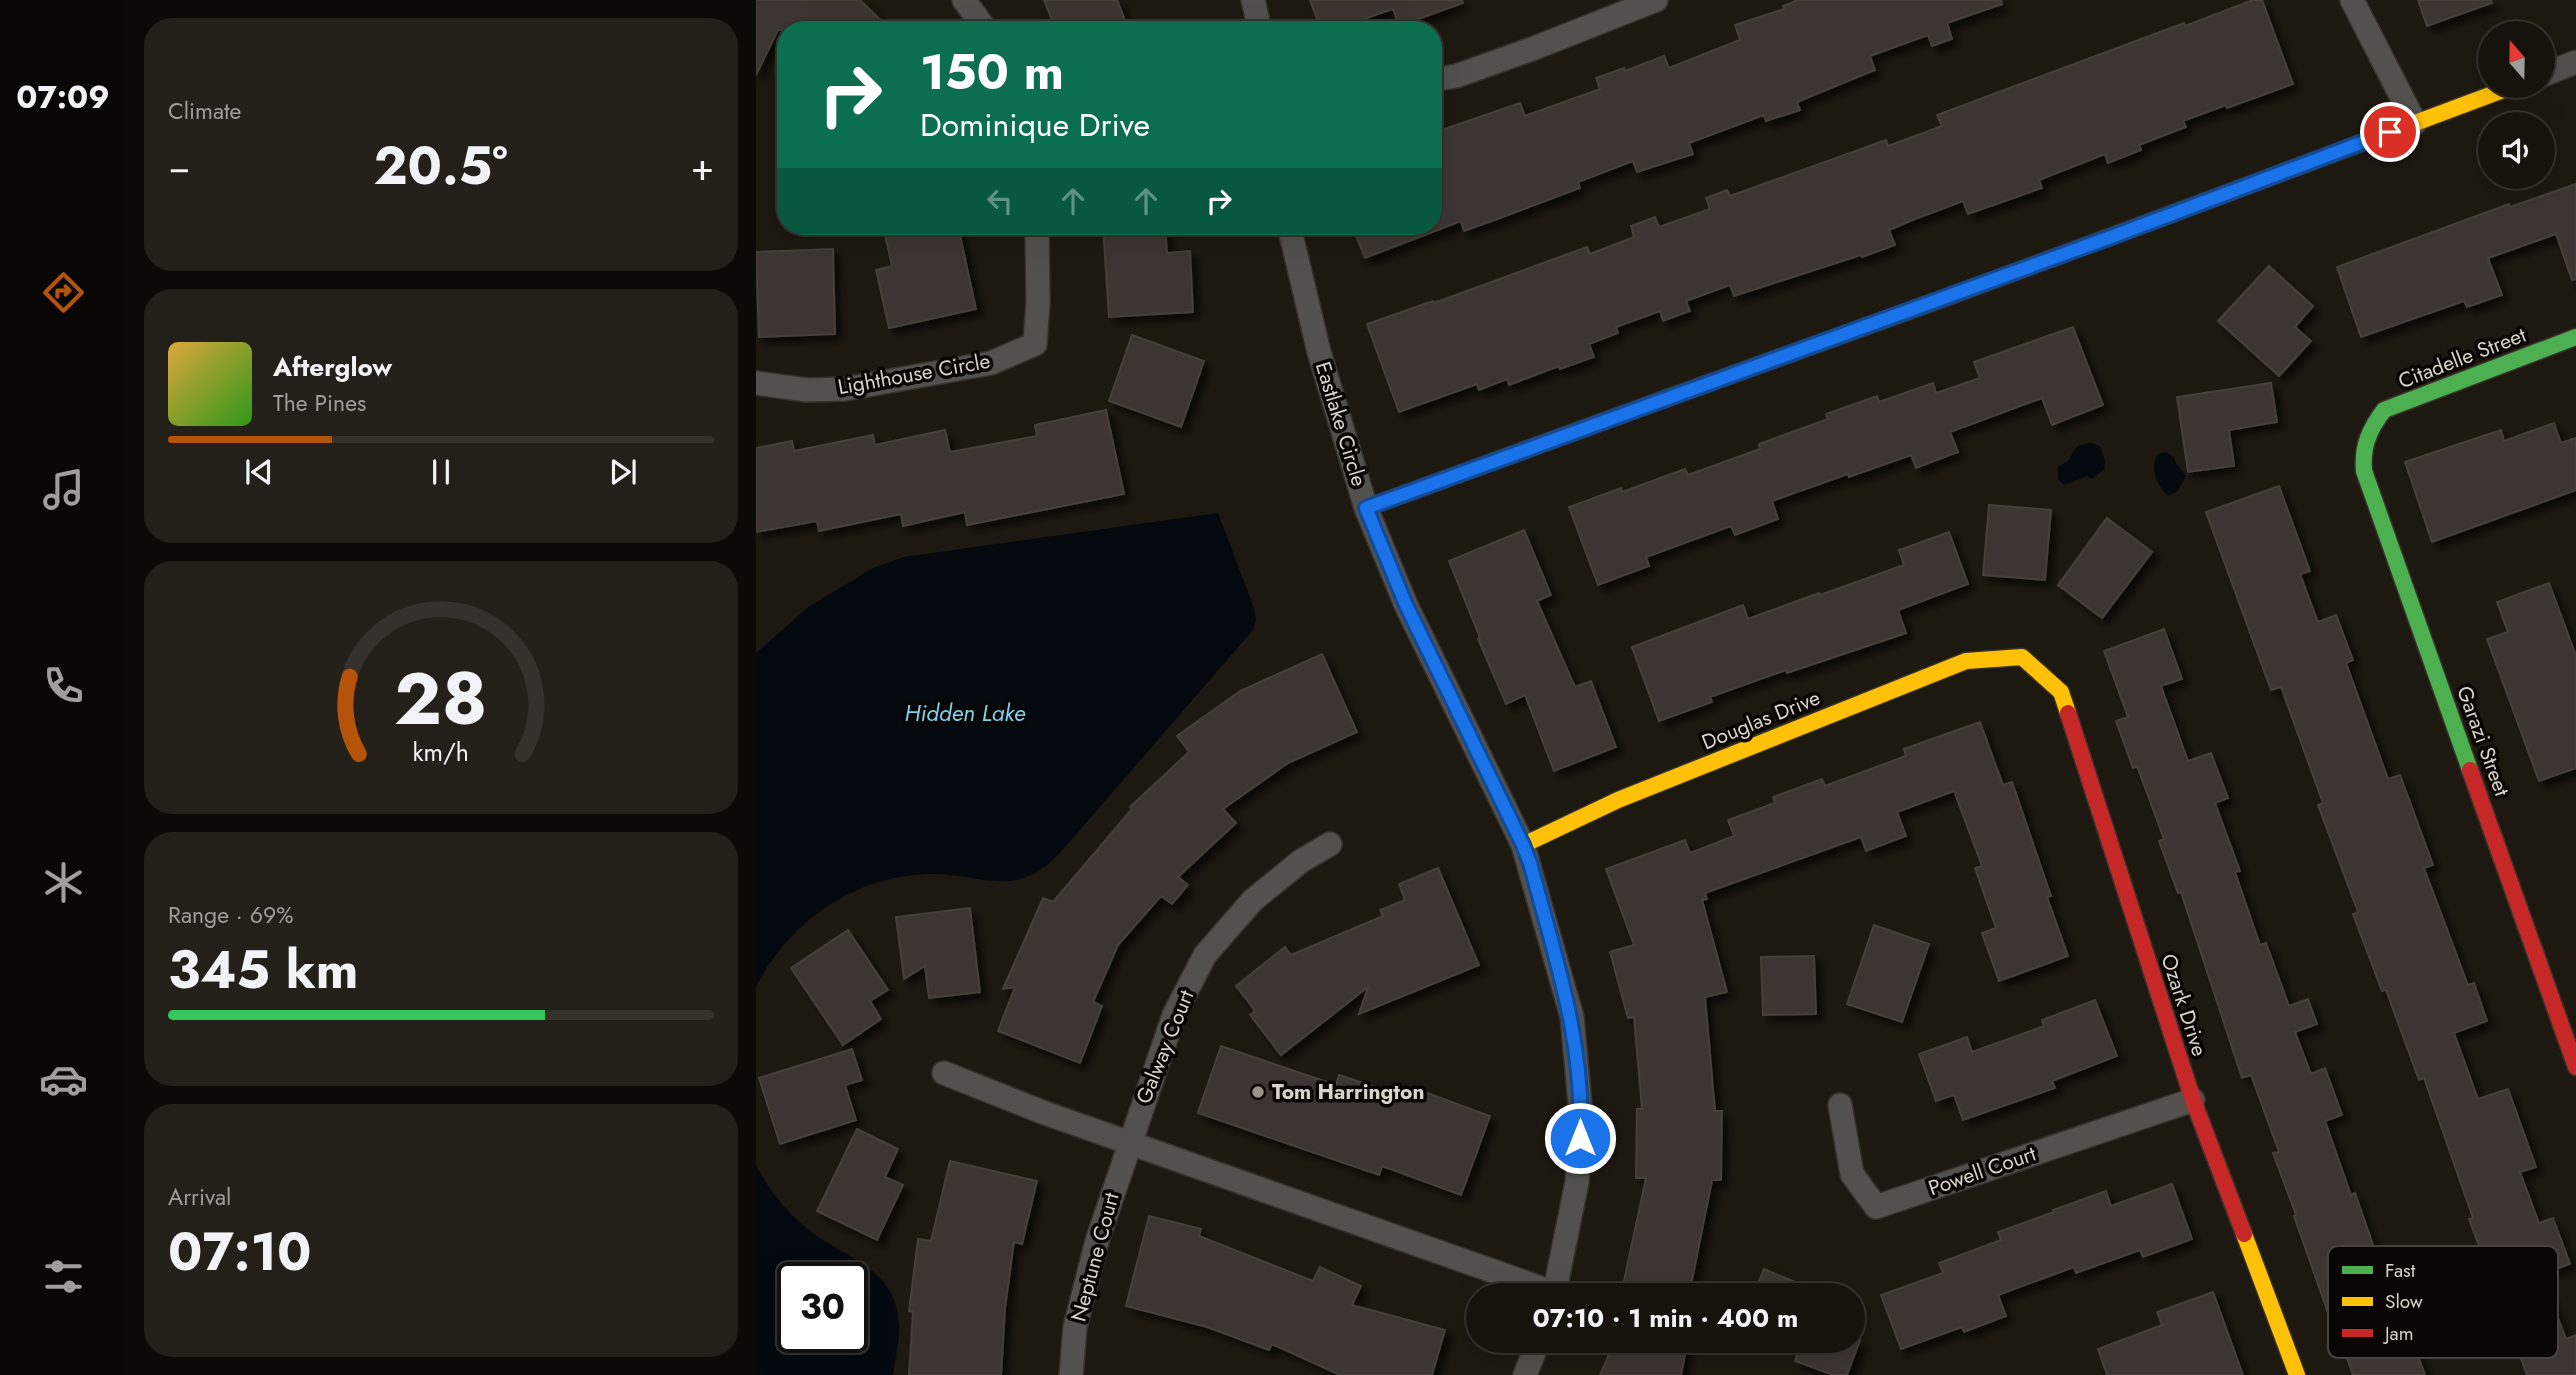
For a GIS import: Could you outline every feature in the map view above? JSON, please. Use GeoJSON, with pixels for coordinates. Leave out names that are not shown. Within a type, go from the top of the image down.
{"type":"FeatureCollection","features":[{"type":"Feature","properties":{"kind":"street"},"geometry":{"type":"LineString","coordinates":[[964,0],[979,21]]}},
{"type":"Feature","properties":{"kind":"street"},"geometry":{"type":"LineString","coordinates":[[1253,0],[1258,21]]}},
{"type":"Feature","properties":{"kind":"street"},"geometry":{"type":"LineString","coordinates":[[1442,78],[1532,49],[1656,0]]}},
{"type":"Feature","properties":{"kind":"street"},"geometry":{"type":"LineString","coordinates":[[2352,0],[2416,122]]}},
{"type":"Feature","properties":{"kind":"street"},"geometry":{"type":"LineString","coordinates":[[2555,70],[2576,62]]}},
{"type":"Feature","properties":{"kind":"street"},"geometry":{"type":"LineString","coordinates":[[1366,508],[2111,237],[2481,98]]}},
{"type":"Feature","properties":{"kind":"street","name":"Lighthouse Circle"},"geometry":{"type":"LineString","coordinates":[[756,383],[807,390],[845,389],[991,363],[1035,344],[1038,302],[1037,235]]}},
{"type":"Feature","properties":{"kind":"street","name":"Eastlake Circle"},"geometry":{"type":"LineString","coordinates":[[1291,235],[1319,352],[1366,508],[1406,605],[1523,845],[1572,1017],[1581,1115],[1577,1182],[1556,1283]]}},
{"type":"Feature","properties":{"kind":"street","name":"Citadelle Street"},"geometry":{"type":"LineString","coordinates":[[2370,429],[2384,410],[2576,337]]}},
{"type":"Feature","properties":{"kind":"street","name":"Garazi Street"},"geometry":{"type":"LineString","coordinates":[[2370,429],[2362,452],[2364,471],[2576,1066]]}},
{"type":"Feature","properties":{"kind":"street","name":"Douglas Drive"},"geometry":{"type":"LineString","coordinates":[[1523,845],[1618,800],[1966,661],[2022,657]]}},
{"type":"Feature","properties":{"kind":"street","name":"Ozark Drive"},"geometry":{"type":"LineString","coordinates":[[2022,657],[2061,692],[2193,1100],[2297,1375]]}},
{"type":"Feature","properties":{"kind":"street","name":"Galway Court"},"geometry":{"type":"LineString","coordinates":[[1129,1141],[1174,1015],[1205,955],[1253,900],[1301,861],[1330,844]]}},
{"type":"Feature","properties":{"kind":"street"},"geometry":{"type":"LineString","coordinates":[[944,1073],[1045,1113],[1523,1283]]}},
{"type":"Feature","properties":{"kind":"street","name":"Powell Court"},"geometry":{"type":"LineString","coordinates":[[1840,1105],[1852,1174],[1877,1208],[2193,1100]]}},
{"type":"Feature","properties":{"kind":"street","name":"Neptune Court"},"geometry":{"type":"LineString","coordinates":[[1071,1375],[1078,1314],[1097,1241],[1129,1141]]}},
{"type":"Feature","properties":{"kind":"street"},"geometry":{"type":"LineString","coordinates":[[1525,1375],[1534,1353]]}},
{"type":"Feature","properties":{"kind":"water"},"geometry":{"type":"Polygon","coordinates":[[[2090,443],[2100,446],[2105,461],[2104,470],[2092,479],[2087,476],[2064,485],[2058,479],[2058,467],[2068,461],[2077,446],[2090,443]]]}},
{"type":"Feature","properties":{"kind":"water"},"geometry":{"type":"Polygon","coordinates":[[[2166,452],[2174,457],[2186,476],[2178,491],[2169,496],[2158,482],[2154,470],[2158,454],[2166,452]]]}},
{"type":"Feature","properties":{"kind":"water","name":"Hidden Lake"},"geometry":{"type":"Polygon","coordinates":[[[1218,513],[1254,608],[1256,619],[1253,630],[1059,854],[1027,877],[1012,881],[928,874],[875,883],[850,893],[805,923],[786,942],[756,987],[756,653],[807,608],[873,568],[904,557],[1218,513]]]}},
{"type":"Feature","properties":{"kind":"water"},"geometry":{"type":"Polygon","coordinates":[[[756,1165],[772,1191],[805,1227],[859,1262],[777,1262],[777,1353],[868,1353],[868,1268],[889,1290],[896,1307],[899,1327],[893,1375],[756,1375],[756,1165]]]}},
{"type":"Feature","properties":{"kind":"building"},"geometry":{"type":"Polygon","coordinates":[[[756,0],[860,0],[882,21],[777,21],[777,32],[756,75],[756,0]]]}},
{"type":"Feature","properties":{"kind":"building"},"geometry":{"type":"Polygon","coordinates":[[[1044,0],[1117,0],[1125,21],[1052,21],[1044,0]]]}},
{"type":"Feature","properties":{"kind":"building"},"geometry":{"type":"Polygon","coordinates":[[[1310,0],[1462,0],[1463,3],[1413,21],[1397,21],[1393,9],[1358,21],[1318,21],[1310,0]]]}},
{"type":"Feature","properties":{"kind":"building"},"geometry":{"type":"Polygon","coordinates":[[[1798,0],[2001,0],[2002,4],[1947,23],[1952,39],[1932,46],[1928,35],[1870,56],[1875,70],[1797,102],[1800,110],[1766,121],[1764,115],[1689,143],[1693,154],[1637,172],[1633,161],[1578,182],[1580,188],[1464,231],[1461,221],[1442,228],[1442,130],[1520,103],[1525,116],[1600,89],[1596,78],[1624,68],[1625,71],[1664,56],[1669,68],[1740,40],[1735,25],[1784,9],[1783,6],[1798,0]]]}},
{"type":"Feature","properties":{"kind":"building"},"geometry":{"type":"Polygon","coordinates":[[[2253,0],[2262,0],[2293,84],[2183,121],[2186,127],[2139,145],[2141,150],[2108,163],[2105,154],[2039,180],[2042,188],[1968,214],[1963,201],[1915,219],[1889,230],[1895,245],[1862,257],[1861,255],[1734,296],[1730,285],[1686,301],[1690,311],[1663,321],[1660,311],[1616,327],[1618,333],[1589,344],[1594,357],[1560,369],[1559,366],[1509,385],[1507,379],[1479,390],[1477,384],[1399,412],[1367,324],[1433,301],[1434,303],[1587,247],[1590,254],[1634,237],[1631,226],[1655,217],[1659,227],[1710,209],[1706,198],[1727,190],[1730,196],[1886,140],[1888,146],[1942,126],[1937,115],[2253,0]]]}},
{"type":"Feature","properties":{"kind":"building"},"geometry":{"type":"Polygon","coordinates":[[[2418,0],[2491,0],[2492,3],[2427,26],[2418,0]]]}},
{"type":"Feature","properties":{"kind":"building"},"geometry":{"type":"Polygon","coordinates":[[[2576,184],[2576,279],[2572,280],[2556,234],[2488,258],[2502,295],[2467,307],[2464,301],[2361,337],[2337,267],[2509,204],[2510,207],[2576,184]]]}},
{"type":"Feature","properties":{"kind":"building"},"geometry":{"type":"Polygon","coordinates":[[[885,235],[960,235],[976,309],[889,328],[876,270],[892,266],[885,235]]]}},
{"type":"Feature","properties":{"kind":"building"},"geometry":{"type":"Polygon","coordinates":[[[1104,235],[1166,235],[1167,253],[1190,251],[1193,312],[1109,317],[1104,235]]]}},
{"type":"Feature","properties":{"kind":"building"},"geometry":{"type":"Polygon","coordinates":[[[1356,235],[1425,235],[1365,258],[1356,235]]]}},
{"type":"Feature","properties":{"kind":"building"},"geometry":{"type":"Polygon","coordinates":[[[833,249],[835,334],[759,337],[756,252],[833,249]]]}},
{"type":"Feature","properties":{"kind":"building"},"geometry":{"type":"Polygon","coordinates":[[[2269,266],[2313,306],[2295,327],[2311,341],[2279,376],[2218,321],[2269,266]]]}},
{"type":"Feature","properties":{"kind":"building"},"geometry":{"type":"Polygon","coordinates":[[[2073,327],[2103,405],[2052,425],[2042,398],[1950,432],[1958,452],[1916,468],[1911,455],[1772,501],[1778,519],[1735,535],[1731,526],[1646,557],[1649,566],[1598,585],[1569,507],[1621,488],[1622,492],[1685,469],[1688,475],[1760,449],[1759,444],[1828,419],[1826,414],[1877,396],[1879,402],[1933,383],[1936,393],[1980,378],[1974,362],[2073,327]]]}},
{"type":"Feature","properties":{"kind":"building"},"geometry":{"type":"Polygon","coordinates":[[[1132,335],[1204,361],[1181,427],[1109,401],[1132,335]]]}},
{"type":"Feature","properties":{"kind":"building"},"geometry":{"type":"Polygon","coordinates":[[[2271,383],[2277,422],[2229,430],[2234,466],[2188,472],[2177,397],[2271,383]]]}},
{"type":"Feature","properties":{"kind":"building"},"geometry":{"type":"Polygon","coordinates":[[[1106,410],[1124,494],[967,525],[965,512],[903,526],[901,514],[819,531],[817,521],[756,532],[756,448],[792,441],[794,451],[873,435],[875,445],[945,430],[950,452],[1037,436],[1035,425],[1106,410]]]}},
{"type":"Feature","properties":{"kind":"building"},"geometry":{"type":"Polygon","coordinates":[[[2554,423],[2561,443],[2576,438],[2576,490],[2432,542],[2405,462],[2501,430],[2504,441],[2554,423]]]}},
{"type":"Feature","properties":{"kind":"building"},"geometry":{"type":"Polygon","coordinates":[[[2279,486],[2310,571],[2300,574],[2318,622],[2336,615],[2353,660],[2346,663],[2388,779],[2400,775],[2433,865],[2424,868],[2468,985],[2474,983],[2487,1021],[2454,1033],[2478,1099],[2508,1089],[2536,1167],[2520,1172],[2539,1223],[2553,1218],[2570,1264],[2558,1268],[2558,1246],[2479,1246],[2469,1219],[2473,1218],[2424,1078],[2419,1080],[2386,990],[2382,991],[2353,914],[2358,912],[2318,805],[2323,803],[2281,687],[2271,690],[2206,512],[2279,486]]]}},
{"type":"Feature","properties":{"kind":"building"},"geometry":{"type":"Polygon","coordinates":[[[1989,505],[2051,510],[2045,580],[1983,575],[1989,505]]]}},
{"type":"Feature","properties":{"kind":"building"},"geometry":{"type":"Polygon","coordinates":[[[2107,518],[2152,552],[2102,618],[2058,585],[2107,518]]]}},
{"type":"Feature","properties":{"kind":"building"},"geometry":{"type":"Polygon","coordinates":[[[1524,530],[1551,595],[1537,601],[1575,687],[1591,681],[1616,747],[1554,771],[1525,695],[1506,704],[1449,561],[1524,530]]]}},
{"type":"Feature","properties":{"kind":"building"},"geometry":{"type":"Polygon","coordinates":[[[1949,532],[1968,584],[1898,610],[1906,633],[1710,697],[1712,702],[1659,721],[1632,647],[1743,605],[1748,619],[1904,565],[1899,550],[1949,532]]]}},
{"type":"Feature","properties":{"kind":"building"},"geometry":{"type":"Polygon","coordinates":[[[2549,583],[2576,656],[2576,768],[2539,781],[2487,639],[2508,632],[2497,602],[2549,583]]]}},
{"type":"Feature","properties":{"kind":"building"},"geometry":{"type":"Polygon","coordinates":[[[2164,629],[2182,679],[2161,686],[2188,761],[2211,753],[2228,798],[2215,803],[2240,871],[2235,872],[2260,945],[2266,943],[2289,1006],[2308,999],[2317,1024],[2295,1032],[2311,1074],[2325,1068],[2342,1115],[2325,1121],[2351,1195],[2355,1193],[2373,1246],[2328,1246],[2328,1313],[2273,1153],[2279,1152],[2251,1075],[2242,1078],[2181,892],[2178,893],[2159,841],[2164,839],[2137,766],[2133,768],[2116,721],[2128,717],[2104,651],[2164,629]]]}},
{"type":"Feature","properties":{"kind":"building"},"geometry":{"type":"Polygon","coordinates":[[[1322,654],[1357,732],[1288,763],[1223,809],[1236,823],[1178,877],[1188,885],[1172,904],[1161,896],[1118,945],[1093,1002],[1102,1006],[1080,1063],[998,1031],[1015,987],[1003,989],[1043,898],[1053,902],[1132,809],[1130,807],[1189,752],[1177,736],[1240,691],[1322,654]]]}},
{"type":"Feature","properties":{"kind":"building"},"geometry":{"type":"Polygon","coordinates":[[[1980,722],[2003,785],[2012,782],[2051,896],[2047,897],[2068,956],[1999,981],[1982,933],[1996,928],[1975,868],[1982,866],[1954,791],[1897,812],[1906,836],[1866,851],[1861,837],[1705,893],[1707,899],[1702,900],[1727,992],[1705,997],[1715,1111],[1722,1111],[1721,1180],[1712,1180],[1691,1283],[1624,1283],[1646,1178],[1636,1178],[1637,1109],[1642,1109],[1634,1017],[1628,1018],[1610,952],[1634,945],[1606,869],[1685,840],[1690,853],[1734,836],[1728,820],[1775,803],[1773,797],[1822,779],[1825,786],[1906,756],[1904,749],[1980,722]]]}},
{"type":"Feature","properties":{"kind":"building"},"geometry":{"type":"Polygon","coordinates":[[[1438,868],[1479,965],[1359,1014],[1368,987],[1281,1055],[1250,1015],[1255,1011],[1236,986],[1285,947],[1291,955],[1383,916],[1380,910],[1405,900],[1399,884],[1438,868]]]}},
{"type":"Feature","properties":{"kind":"building"},"geometry":{"type":"Polygon","coordinates":[[[970,908],[980,992],[929,998],[925,966],[904,979],[896,917],[970,908]]]}},
{"type":"Feature","properties":{"kind":"building"},"geometry":{"type":"Polygon","coordinates":[[[1874,925],[1929,944],[1902,1022],[1847,1004],[1874,925]]]}},
{"type":"Feature","properties":{"kind":"building"},"geometry":{"type":"Polygon","coordinates":[[[848,930],[888,990],[870,1001],[881,1019],[843,1045],[791,968],[848,930]]]}},
{"type":"Feature","properties":{"kind":"building"},"geometry":{"type":"Polygon","coordinates":[[[1814,956],[1816,1014],[1763,1015],[1761,957],[1814,956]]]}},
{"type":"Feature","properties":{"kind":"building"},"geometry":{"type":"Polygon","coordinates":[[[2095,1000],[2117,1056],[2052,1081],[2055,1088],[1963,1120],[1954,1095],[1936,1101],[1919,1054],[1967,1037],[1972,1052],[2044,1026],[2042,1020],[2095,1000]]]}},
{"type":"Feature","properties":{"kind":"building"},"geometry":{"type":"Polygon","coordinates":[[[1221,1046],[1336,1085],[1339,1075],[1419,1101],[1422,1091],[1490,1116],[1461,1195],[1382,1166],[1379,1175],[1198,1113],[1221,1046]]]}},
{"type":"Feature","properties":{"kind":"building"},"geometry":{"type":"Polygon","coordinates":[[[852,1049],[862,1080],[845,1085],[856,1120],[780,1144],[759,1078],[852,1049]]]}},
{"type":"Feature","properties":{"kind":"building"},"geometry":{"type":"Polygon","coordinates":[[[857,1129],[898,1149],[885,1177],[903,1185],[877,1240],[817,1211],[857,1129]]]}},
{"type":"Feature","properties":{"kind":"building"},"geometry":{"type":"Polygon","coordinates":[[[950,1161],[1037,1181],[1022,1244],[1014,1242],[1005,1308],[1001,1375],[909,1375],[913,1312],[909,1311],[918,1239],[931,1241],[950,1161]]]}},
{"type":"Feature","properties":{"kind":"building"},"geometry":{"type":"Polygon","coordinates":[[[2172,1184],[2192,1239],[2143,1257],[2140,1250],[2076,1273],[2074,1267],[1998,1295],[2006,1316],[1964,1332],[1962,1327],[1901,1349],[1881,1295],[1943,1273],[1939,1263],[2001,1240],[1998,1232],[2054,1212],[2053,1210],[2106,1191],[2111,1206],[2172,1184]]]}},
{"type":"Feature","properties":{"kind":"building"},"geometry":{"type":"Polygon","coordinates":[[[1149,1216],[1201,1229],[1199,1236],[1313,1281],[1320,1267],[1361,1286],[1352,1305],[1445,1330],[1432,1375],[1340,1375],[1272,1344],[1269,1350],[1207,1327],[1126,1306],[1149,1216]]]}},
{"type":"Feature","properties":{"kind":"building"},"geometry":{"type":"Polygon","coordinates":[[[1764,1269],[1797,1283],[1758,1283],[1764,1269]]]}},
{"type":"Feature","properties":{"kind":"building"},"geometry":{"type":"Polygon","coordinates":[[[2213,1292],[2243,1375],[2107,1375],[2098,1349],[2162,1325],[2157,1312],[2213,1292]]]}},
{"type":"Feature","properties":{"kind":"building"},"geometry":{"type":"Polygon","coordinates":[[[2558,1318],[2566,1339],[2576,1335],[2576,1375],[2527,1375],[2521,1358],[2558,1358],[2558,1318]]]}},
{"type":"Feature","properties":{"kind":"building"},"geometry":{"type":"Polygon","coordinates":[[[1609,1353],[1685,1353],[1681,1375],[1600,1375],[1609,1353]]]}},
{"type":"Feature","properties":{"kind":"building"},"geometry":{"type":"Polygon","coordinates":[[[1798,1353],[1855,1353],[1847,1375],[1833,1375],[1795,1361],[1798,1353]]]}},
{"type":"Feature","properties":{"kind":"building"},"geometry":{"type":"Polygon","coordinates":[[[2347,1358],[2419,1358],[2425,1375],[2353,1375],[2347,1358]]]}},
{"type":"Feature","properties":{"kind":"traffic: fast"},"geometry":{"type":"LineString","coordinates":[[1681,393],[1942,299]]}},
{"type":"Feature","properties":{"kind":"traffic: fast"},"geometry":{"type":"LineString","coordinates":[[2470,770],[2364,471],[2365,446],[2374,424],[2384,410],[2576,337]]}},
{"type":"Feature","properties":{"kind":"traffic: slow"},"geometry":{"type":"LineString","coordinates":[[2225,194],[2482,98]]}},
{"type":"Feature","properties":{"kind":"traffic: slow"},"geometry":{"type":"LineString","coordinates":[[1366,508],[1681,393]]}},
{"type":"Feature","properties":{"kind":"traffic: slow"},"geometry":{"type":"LineString","coordinates":[[1523,845],[1618,800],[1966,661],[2022,657],[2061,692],[2068,713]]}},
{"type":"Feature","properties":{"kind":"traffic: slow"},"geometry":{"type":"LineString","coordinates":[[2244,1234],[2297,1375]]}},
{"type":"Feature","properties":{"kind":"traffic: jam"},"geometry":{"type":"LineString","coordinates":[[1942,299],[2225,194]]}},
{"type":"Feature","properties":{"kind":"traffic: jam"},"geometry":{"type":"LineString","coordinates":[[2068,713],[2193,1100],[2244,1234]]}},
{"type":"Feature","properties":{"kind":"traffic: jam"},"geometry":{"type":"LineString","coordinates":[[2470,770],[2576,1067]]}},
{"type":"Feature","properties":{"kind":"place","name":"Tom Harrington"},"geometry":{"type":"Point","coordinates":[1258,1092]}},
{"type":"Feature","properties":{"kind":"route"},"geometry":{"type":"LineString","coordinates":[[1580,1138],[1581,1115],[1572,1017],[1530,863],[1406,605],[1366,508],[2111,237],[2390,132]]}}]}
